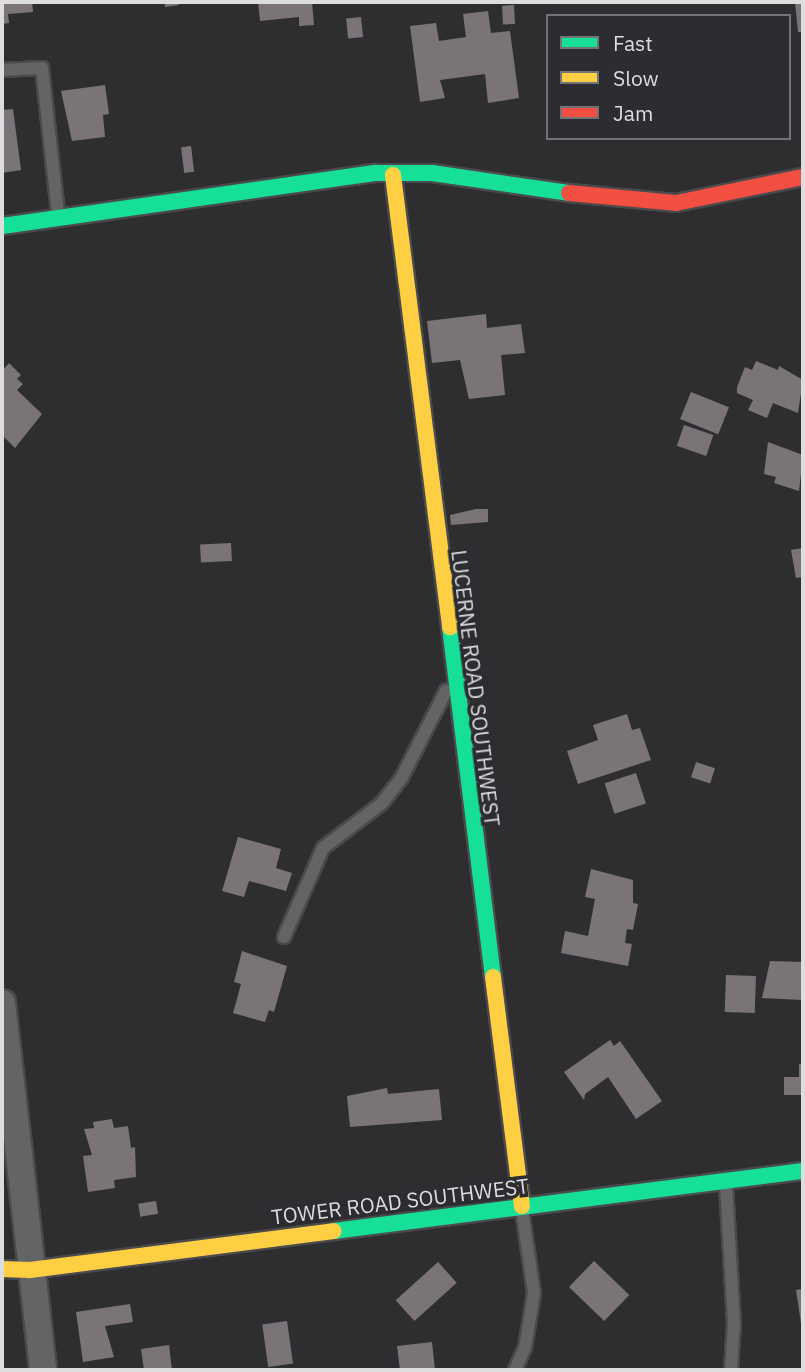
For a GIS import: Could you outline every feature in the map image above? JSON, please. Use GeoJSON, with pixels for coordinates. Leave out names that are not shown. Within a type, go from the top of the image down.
{"type":"FeatureCollection","features":[{"type":"Feature","properties":{"kind":"street"},"geometry":{"type":"LineString","coordinates":[[2,226],[302,182],[393,175],[432,173],[588,197],[676,203],[803,177]]}},
{"type":"Feature","properties":{"kind":"street","name":"LUCERNE ROAD SOUTHWEST"},"geometry":{"type":"LineString","coordinates":[[393,175],[452,674],[522,1206]]}},
{"type":"Feature","properties":{"kind":"street"},"geometry":{"type":"LineString","coordinates":[[2,1003],[43,1370]]}},
{"type":"Feature","properties":{"kind":"street","name":"TOWER ROAD SOUTHWEST"},"geometry":{"type":"LineString","coordinates":[[2,1269],[30,1270],[803,1171]]}},
{"type":"Feature","properties":{"kind":"lane"},"geometry":{"type":"LineString","coordinates":[[2,69],[42,68],[59,218]]}},
{"type":"Feature","properties":{"kind":"lane"},"geometry":{"type":"LineString","coordinates":[[284,937],[323,848],[382,803],[402,777],[436,717],[452,674]]}},
{"type":"Feature","properties":{"kind":"lane"},"geometry":{"type":"LineString","coordinates":[[726,1181],[734,1322],[731,1370]]}},
{"type":"Feature","properties":{"kind":"lane"},"geometry":{"type":"LineString","coordinates":[[515,1370],[525,1348],[534,1293],[522,1206]]}},
{"type":"Feature","properties":{"kind":"building"},"geometry":{"type":"Polygon","coordinates":[[[2,2],[32,2],[33,12],[8,14],[9,23],[2,24],[2,2]]]}},
{"type":"Feature","properties":{"kind":"building"},"geometry":{"type":"Polygon","coordinates":[[[165,2],[178,2],[179,5],[165,7],[165,2]]]}},
{"type":"Feature","properties":{"kind":"building"},"geometry":{"type":"Polygon","coordinates":[[[258,2],[312,2],[314,25],[299,26],[299,17],[260,21],[258,2]]]}},
{"type":"Feature","properties":{"kind":"building"},"geometry":{"type":"Polygon","coordinates":[[[795,2],[803,2],[803,32],[798,32],[795,2]]]}},
{"type":"Feature","properties":{"kind":"building"},"geometry":{"type":"Polygon","coordinates":[[[514,5],[515,24],[503,25],[502,6],[514,5]]]}},
{"type":"Feature","properties":{"kind":"building"},"geometry":{"type":"Polygon","coordinates":[[[488,11],[491,33],[510,31],[519,98],[488,103],[485,74],[440,80],[445,98],[420,102],[410,26],[436,23],[439,41],[466,37],[463,14],[488,11]]]}},
{"type":"Feature","properties":{"kind":"building"},"geometry":{"type":"Polygon","coordinates":[[[361,17],[363,37],[348,38],[346,19],[361,17]]]}},
{"type":"Feature","properties":{"kind":"building"},"geometry":{"type":"Polygon","coordinates":[[[105,85],[109,114],[103,115],[105,137],[72,141],[61,91],[105,85]]]}},
{"type":"Feature","properties":{"kind":"building"},"geometry":{"type":"Polygon","coordinates":[[[13,109],[21,170],[2,173],[2,110],[13,109]]]}},
{"type":"Feature","properties":{"kind":"building"},"geometry":{"type":"Polygon","coordinates":[[[191,146],[194,172],[184,173],[181,147],[191,146]]]}},
{"type":"Feature","properties":{"kind":"building"},"geometry":{"type":"Polygon","coordinates":[[[486,314],[487,328],[521,324],[525,353],[501,355],[505,395],[469,399],[460,360],[432,363],[427,321],[486,314]]]}},
{"type":"Feature","properties":{"kind":"building"},"geometry":{"type":"Polygon","coordinates":[[[756,361],[778,370],[779,366],[803,380],[798,413],[773,403],[767,418],[748,410],[753,400],[737,393],[737,387],[745,367],[752,370],[756,361]]]}},
{"type":"Feature","properties":{"kind":"building"},"geometry":{"type":"Polygon","coordinates":[[[9,363],[21,375],[17,379],[23,384],[17,390],[42,414],[15,448],[2,435],[2,371],[9,363]]]}},
{"type":"Feature","properties":{"kind":"building"},"geometry":{"type":"Polygon","coordinates":[[[691,392],[729,407],[718,434],[680,419],[691,392]]]}},
{"type":"Feature","properties":{"kind":"building"},"geometry":{"type":"Polygon","coordinates":[[[684,425],[713,435],[706,456],[677,446],[684,425]]]}},
{"type":"Feature","properties":{"kind":"building"},"geometry":{"type":"Polygon","coordinates":[[[768,442],[803,455],[799,491],[774,483],[776,477],[764,474],[768,442]]]}},
{"type":"Feature","properties":{"kind":"building"},"geometry":{"type":"Polygon","coordinates":[[[488,509],[488,522],[451,525],[450,515],[488,509]]]}},
{"type":"Feature","properties":{"kind":"building"},"geometry":{"type":"Polygon","coordinates":[[[231,543],[232,561],[201,563],[200,545],[231,543]]]}},
{"type":"Feature","properties":{"kind":"building"},"geometry":{"type":"Polygon","coordinates":[[[803,548],[803,577],[796,578],[791,550],[803,548]]]}},
{"type":"Feature","properties":{"kind":"building"},"geometry":{"type":"Polygon","coordinates":[[[627,714],[632,730],[640,728],[651,760],[578,784],[567,751],[598,740],[593,725],[627,714]]]}},
{"type":"Feature","properties":{"kind":"building"},"geometry":{"type":"Polygon","coordinates":[[[696,762],[715,768],[710,783],[691,777],[696,762]]]}},
{"type":"Feature","properties":{"kind":"building"},"geometry":{"type":"Polygon","coordinates":[[[636,773],[646,803],[615,814],[605,783],[636,773]]]}},
{"type":"Feature","properties":{"kind":"building"},"geometry":{"type":"Polygon","coordinates":[[[238,837],[281,849],[276,868],[292,873],[286,891],[249,881],[244,897],[222,891],[238,837]]]}},
{"type":"Feature","properties":{"kind":"building"},"geometry":{"type":"Polygon","coordinates":[[[591,869],[633,880],[633,903],[638,904],[633,930],[627,929],[625,943],[632,944],[628,966],[561,953],[565,931],[588,936],[595,899],[585,897],[591,869]]]}},
{"type":"Feature","properties":{"kind":"building"},"geometry":{"type":"Polygon","coordinates":[[[242,951],[287,966],[274,1012],[269,1010],[265,1022],[233,1013],[241,984],[234,982],[242,951]]]}},
{"type":"Feature","properties":{"kind":"building"},"geometry":{"type":"Polygon","coordinates":[[[770,961],[803,962],[803,1000],[762,998],[770,961]]]}},
{"type":"Feature","properties":{"kind":"building"},"geometry":{"type":"Polygon","coordinates":[[[726,975],[756,976],[755,1013],[725,1012],[726,975]]]}},
{"type":"Feature","properties":{"kind":"building"},"geometry":{"type":"Polygon","coordinates":[[[610,1040],[614,1046],[620,1041],[662,1101],[636,1119],[608,1077],[585,1094],[584,1100],[564,1072],[610,1040]]]}},
{"type":"Feature","properties":{"kind":"building"},"geometry":{"type":"Polygon","coordinates":[[[799,1064],[803,1064],[803,1095],[784,1095],[784,1077],[799,1077],[799,1064]]]}},
{"type":"Feature","properties":{"kind":"building"},"geometry":{"type":"Polygon","coordinates":[[[387,1088],[388,1094],[439,1089],[442,1120],[350,1127],[347,1096],[387,1088]]]}},
{"type":"Feature","properties":{"kind":"building"},"geometry":{"type":"Polygon","coordinates":[[[112,1119],[114,1128],[128,1126],[131,1148],[135,1147],[136,1177],[114,1180],[115,1188],[88,1192],[83,1156],[92,1155],[84,1129],[94,1128],[93,1122],[112,1119]]]}},
{"type":"Feature","properties":{"kind":"building"},"geometry":{"type":"Polygon","coordinates":[[[156,1201],[158,1214],[140,1217],[138,1204],[156,1201]]]}},
{"type":"Feature","properties":{"kind":"building"},"geometry":{"type":"Polygon","coordinates":[[[594,1261],[629,1295],[604,1321],[569,1287],[594,1261]]]}},
{"type":"Feature","properties":{"kind":"building"},"geometry":{"type":"Polygon","coordinates":[[[438,1262],[457,1283],[414,1321],[396,1300],[438,1262]]]}},
{"type":"Feature","properties":{"kind":"building"},"geometry":{"type":"Polygon","coordinates":[[[803,1289],[803,1330],[802,1330],[796,1290],[803,1289]]]}},
{"type":"Feature","properties":{"kind":"building"},"geometry":{"type":"Polygon","coordinates":[[[130,1304],[133,1322],[105,1326],[114,1357],[83,1362],[76,1312],[130,1304]]]}},
{"type":"Feature","properties":{"kind":"building"},"geometry":{"type":"Polygon","coordinates":[[[287,1321],[293,1364],[268,1367],[262,1324],[287,1321]]]}},
{"type":"Feature","properties":{"kind":"building"},"geometry":{"type":"Polygon","coordinates":[[[432,1342],[435,1370],[400,1370],[397,1346],[432,1342]]]}},
{"type":"Feature","properties":{"kind":"building"},"geometry":{"type":"Polygon","coordinates":[[[169,1345],[172,1370],[144,1370],[141,1349],[169,1345]]]}},
{"type":"Feature","properties":{"kind":"traffic: fast"},"geometry":{"type":"LineString","coordinates":[[2,226],[376,173],[432,173],[569,193]]}},
{"type":"Feature","properties":{"kind":"traffic: fast"},"geometry":{"type":"LineString","coordinates":[[450,627],[493,977]]}},
{"type":"Feature","properties":{"kind":"traffic: fast"},"geometry":{"type":"LineString","coordinates":[[334,1231],[803,1171]]}},
{"type":"Feature","properties":{"kind":"traffic: slow"},"geometry":{"type":"LineString","coordinates":[[393,175],[450,627]]}},
{"type":"Feature","properties":{"kind":"traffic: slow"},"geometry":{"type":"LineString","coordinates":[[493,977],[522,1206]]}},
{"type":"Feature","properties":{"kind":"traffic: slow"},"geometry":{"type":"LineString","coordinates":[[2,1269],[30,1270],[334,1231]]}},
{"type":"Feature","properties":{"kind":"traffic: jam"},"geometry":{"type":"LineString","coordinates":[[569,193],[676,203],[803,177]]}}]}
